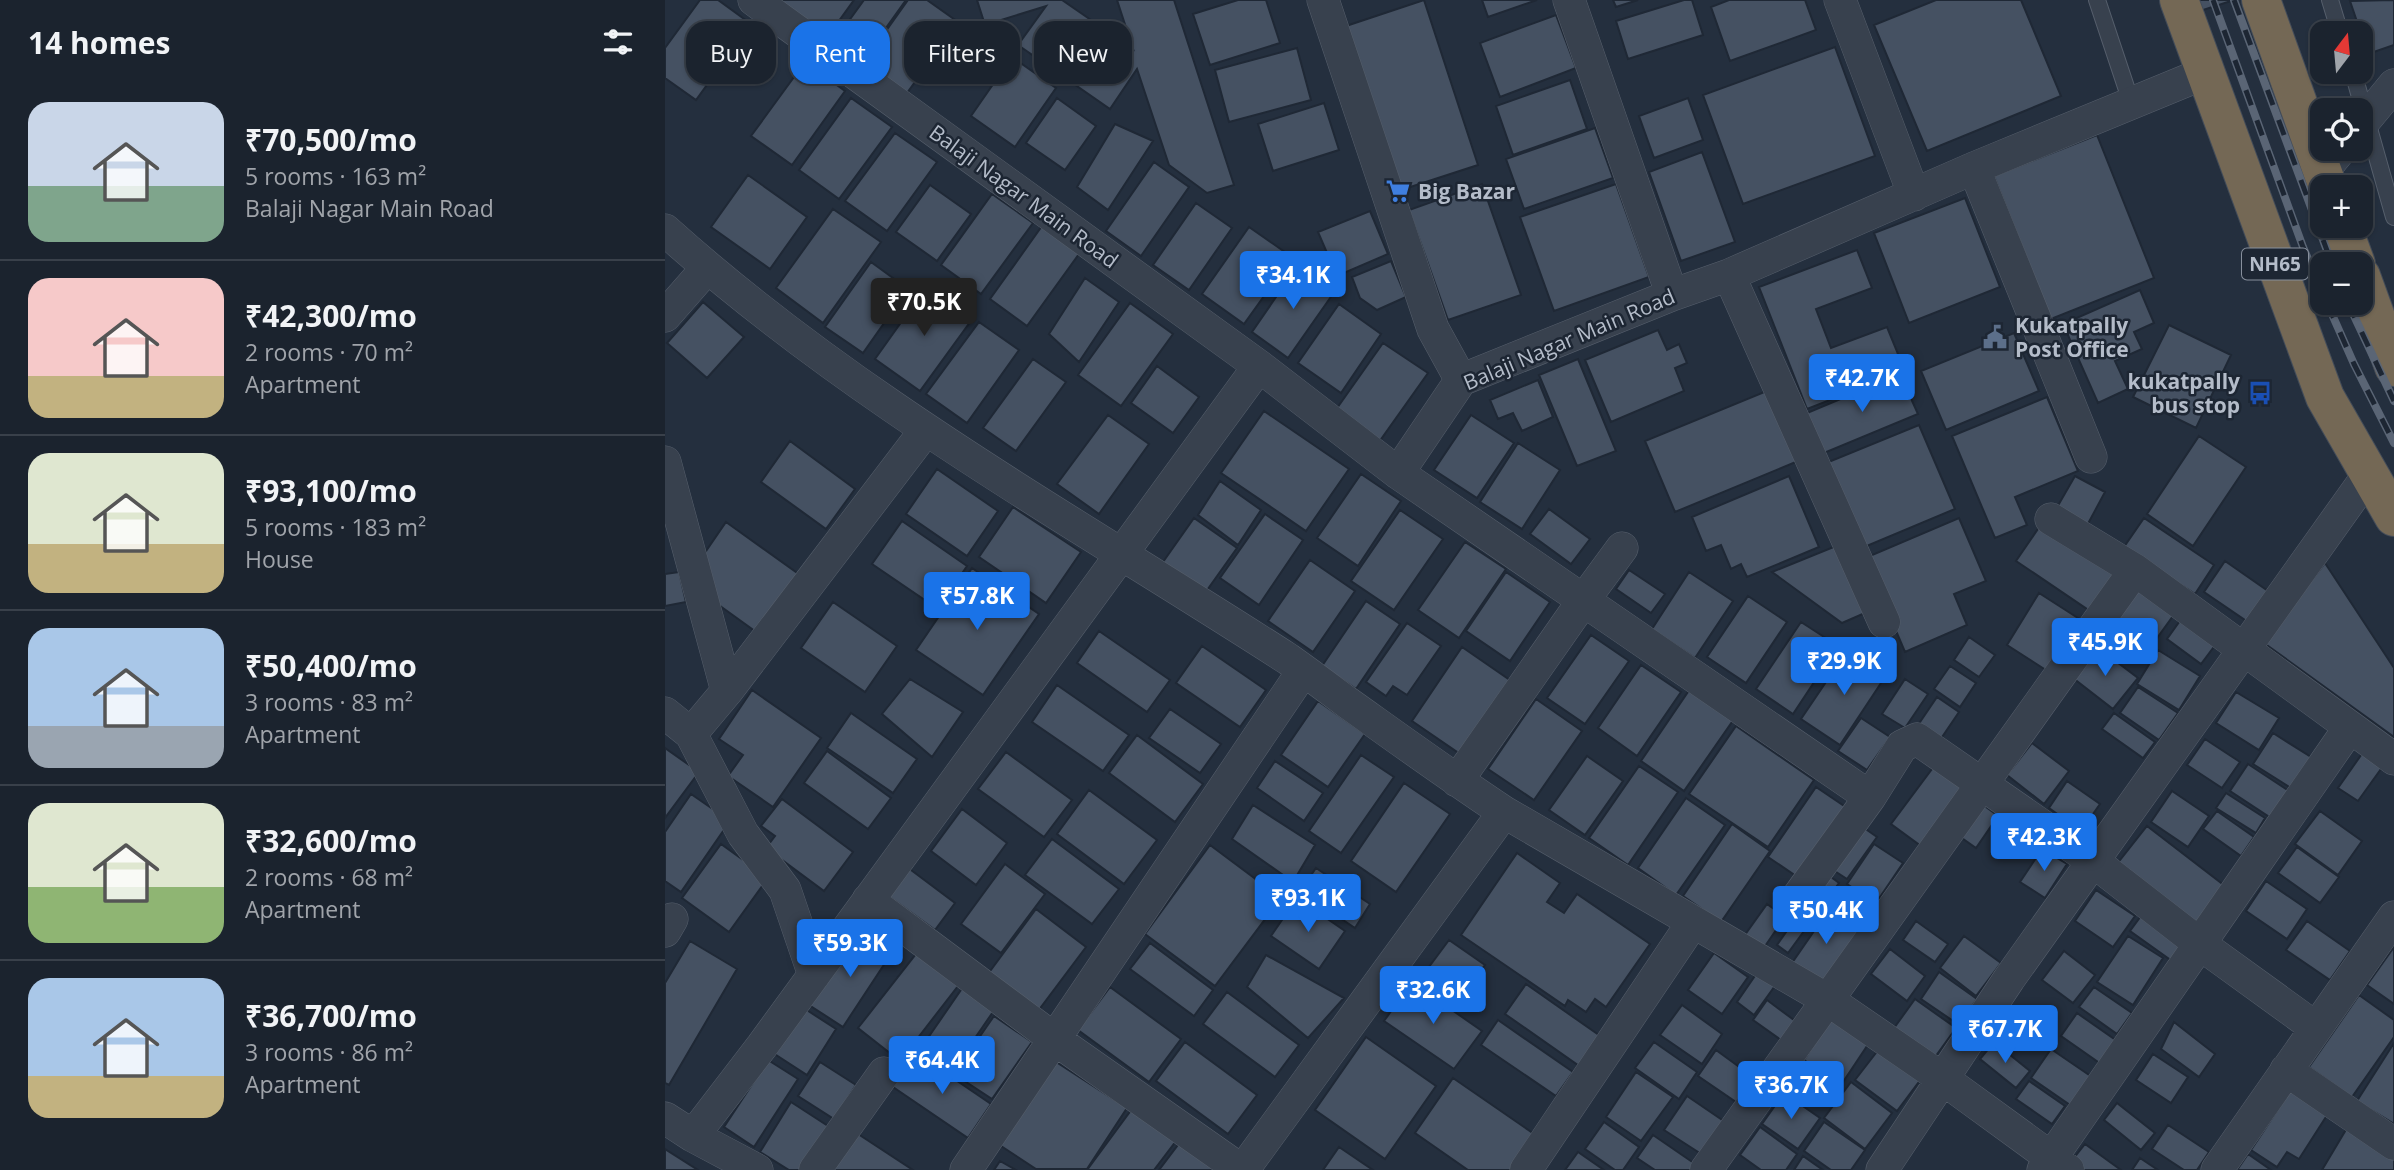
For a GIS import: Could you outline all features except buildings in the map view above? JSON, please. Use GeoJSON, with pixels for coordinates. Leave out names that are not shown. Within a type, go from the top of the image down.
{"type":"FeatureCollection","features":[{"type":"Feature","properties":{"kind":"highway","name":"NH65"},"geometry":{"type":"LineString","coordinates":[[2179,0],[2325,397],[2394,517]]}},
{"type":"Feature","properties":{"kind":"highway"},"geometry":{"type":"LineString","coordinates":[[2261,0],[2331,169]]}},
{"type":"Feature","properties":{"kind":"highway"},"geometry":{"type":"LineString","coordinates":[[2373,309],[2394,367]]}},
{"type":"Feature","properties":{"kind":"street","name":"Balaji Nagar Main Road"},"geometry":{"type":"LineString","coordinates":[[754,0],[1259,366],[1398,473],[1461,380],[1672,295],[1729,275],[1975,168],[2205,73]]}},
{"type":"Feature","properties":{"kind":"street"},"geometry":{"type":"LineString","coordinates":[[1323,0],[1433,329],[1461,380]]}},
{"type":"Feature","properties":{"kind":"street"},"geometry":{"type":"LineString","coordinates":[[1569,0],[1672,295]]}},
{"type":"Feature","properties":{"kind":"street"},"geometry":{"type":"LineString","coordinates":[[1840,0],[1914,195]]}},
{"type":"Feature","properties":{"kind":"street"},"geometry":{"type":"LineString","coordinates":[[2373,110],[2394,85]]}},
{"type":"Feature","properties":{"kind":"street"},"geometry":{"type":"LineString","coordinates":[[1975,168],[2091,457]]}},
{"type":"Feature","properties":{"kind":"street"},"geometry":{"type":"LineString","coordinates":[[665,230],[788,334],[925,431],[1291,661],[1504,812],[1828,1000],[1943,1079],[2054,1166],[2200,944],[2350,727]]}},
{"type":"Feature","properties":{"kind":"street"},"geometry":{"type":"LineString","coordinates":[[665,316],[707,268]]}},
{"type":"Feature","properties":{"kind":"street"},"geometry":{"type":"LineString","coordinates":[[1729,275],[1884,622]]}},
{"type":"Feature","properties":{"kind":"street"},"geometry":{"type":"LineString","coordinates":[[694,1136],[1259,366]]}},
{"type":"Feature","properties":{"kind":"street"},"geometry":{"type":"LineString","coordinates":[[691,734],[727,691],[925,431]]}},
{"type":"Feature","properties":{"kind":"street"},"geometry":{"type":"LineString","coordinates":[[665,462],[727,691]]}},
{"type":"Feature","properties":{"kind":"street"},"geometry":{"type":"LineString","coordinates":[[1398,473],[1870,797]]}},
{"type":"Feature","properties":{"kind":"street"},"geometry":{"type":"LineString","coordinates":[[1882,1170],[2009,979],[2369,474]]}},
{"type":"Feature","properties":{"kind":"street"},"geometry":{"type":"LineString","coordinates":[[2051,519],[2135,570],[2394,759]]}},
{"type":"Feature","properties":{"kind":"street"},"geometry":{"type":"LineString","coordinates":[[1457,781],[1622,548]]}},
{"type":"Feature","properties":{"kind":"street"},"geometry":{"type":"LineString","coordinates":[[1706,1170],[2135,570]]}},
{"type":"Feature","properties":{"kind":"street"},"geometry":{"type":"LineString","coordinates":[[966,1170],[1303,671]]}},
{"type":"Feature","properties":{"kind":"street"},"geometry":{"type":"LineString","coordinates":[[665,713],[691,734],[743,834],[785,890],[814,975]]}},
{"type":"Feature","properties":{"kind":"street"},"geometry":{"type":"LineString","coordinates":[[1797,898],[1870,797],[1902,746],[1917,739],[2093,861],[2200,944],[2316,1028]]}},
{"type":"Feature","properties":{"kind":"street"},"geometry":{"type":"LineString","coordinates":[[868,900],[1053,1038],[1242,1170],[1504,812]]}},
{"type":"Feature","properties":{"kind":"street"},"geometry":{"type":"LineString","coordinates":[[2217,1170],[2394,917]]}},
{"type":"Feature","properties":{"kind":"street"},"geometry":{"type":"LineString","coordinates":[[1526,1170],[1693,922]]}},
{"type":"Feature","properties":{"kind":"street"},"geometry":{"type":"LineString","coordinates":[[2286,1070],[2394,1144]]}},
{"type":"Feature","properties":{"kind":"street"},"geometry":{"type":"LineString","coordinates":[[815,1170],[884,1073]]}},
{"type":"Feature","properties":{"kind":"street"},"geometry":{"type":"LineString","coordinates":[[665,1118],[751,1168]]}},
{"type":"Feature","properties":{"kind":"lane"},"geometry":{"type":"LineString","coordinates":[[2097,0],[2131,102]]}},
{"type":"Feature","properties":{"kind":"lane"},"geometry":{"type":"LineString","coordinates":[[2330,0],[2336,21]]}},
{"type":"Feature","properties":{"kind":"lane"},"geometry":{"type":"LineString","coordinates":[[2373,150],[2394,217]]}},
{"type":"Feature","properties":{"kind":"railway"},"geometry":{"type":"LineString","coordinates":[[2213,0],[2310,264]]}},
{"type":"Feature","properties":{"kind":"railway"},"geometry":{"type":"LineString","coordinates":[[2234,0],[2328,252]]}},
{"type":"Feature","properties":{"kind":"railway"},"geometry":{"type":"LineString","coordinates":[[2332,315],[2394,443]]}},
{"type":"Feature","properties":{"kind":"railway"},"geometry":{"type":"LineString","coordinates":[[2354,315],[2394,401]]}},
{"type":"Feature","properties":{"kind":"place","name":"Big Bazar"},"geometry":{"type":"Point","coordinates":[1398,191]}},
{"type":"Feature","properties":{"kind":"place","name":"Kukatpally Post Office"},"geometry":{"type":"Point","coordinates":[1995,337]}},
{"type":"Feature","properties":{"kind":"place","name":"kukatpally bus stop"},"geometry":{"type":"Point","coordinates":[2260,393]}}]}
